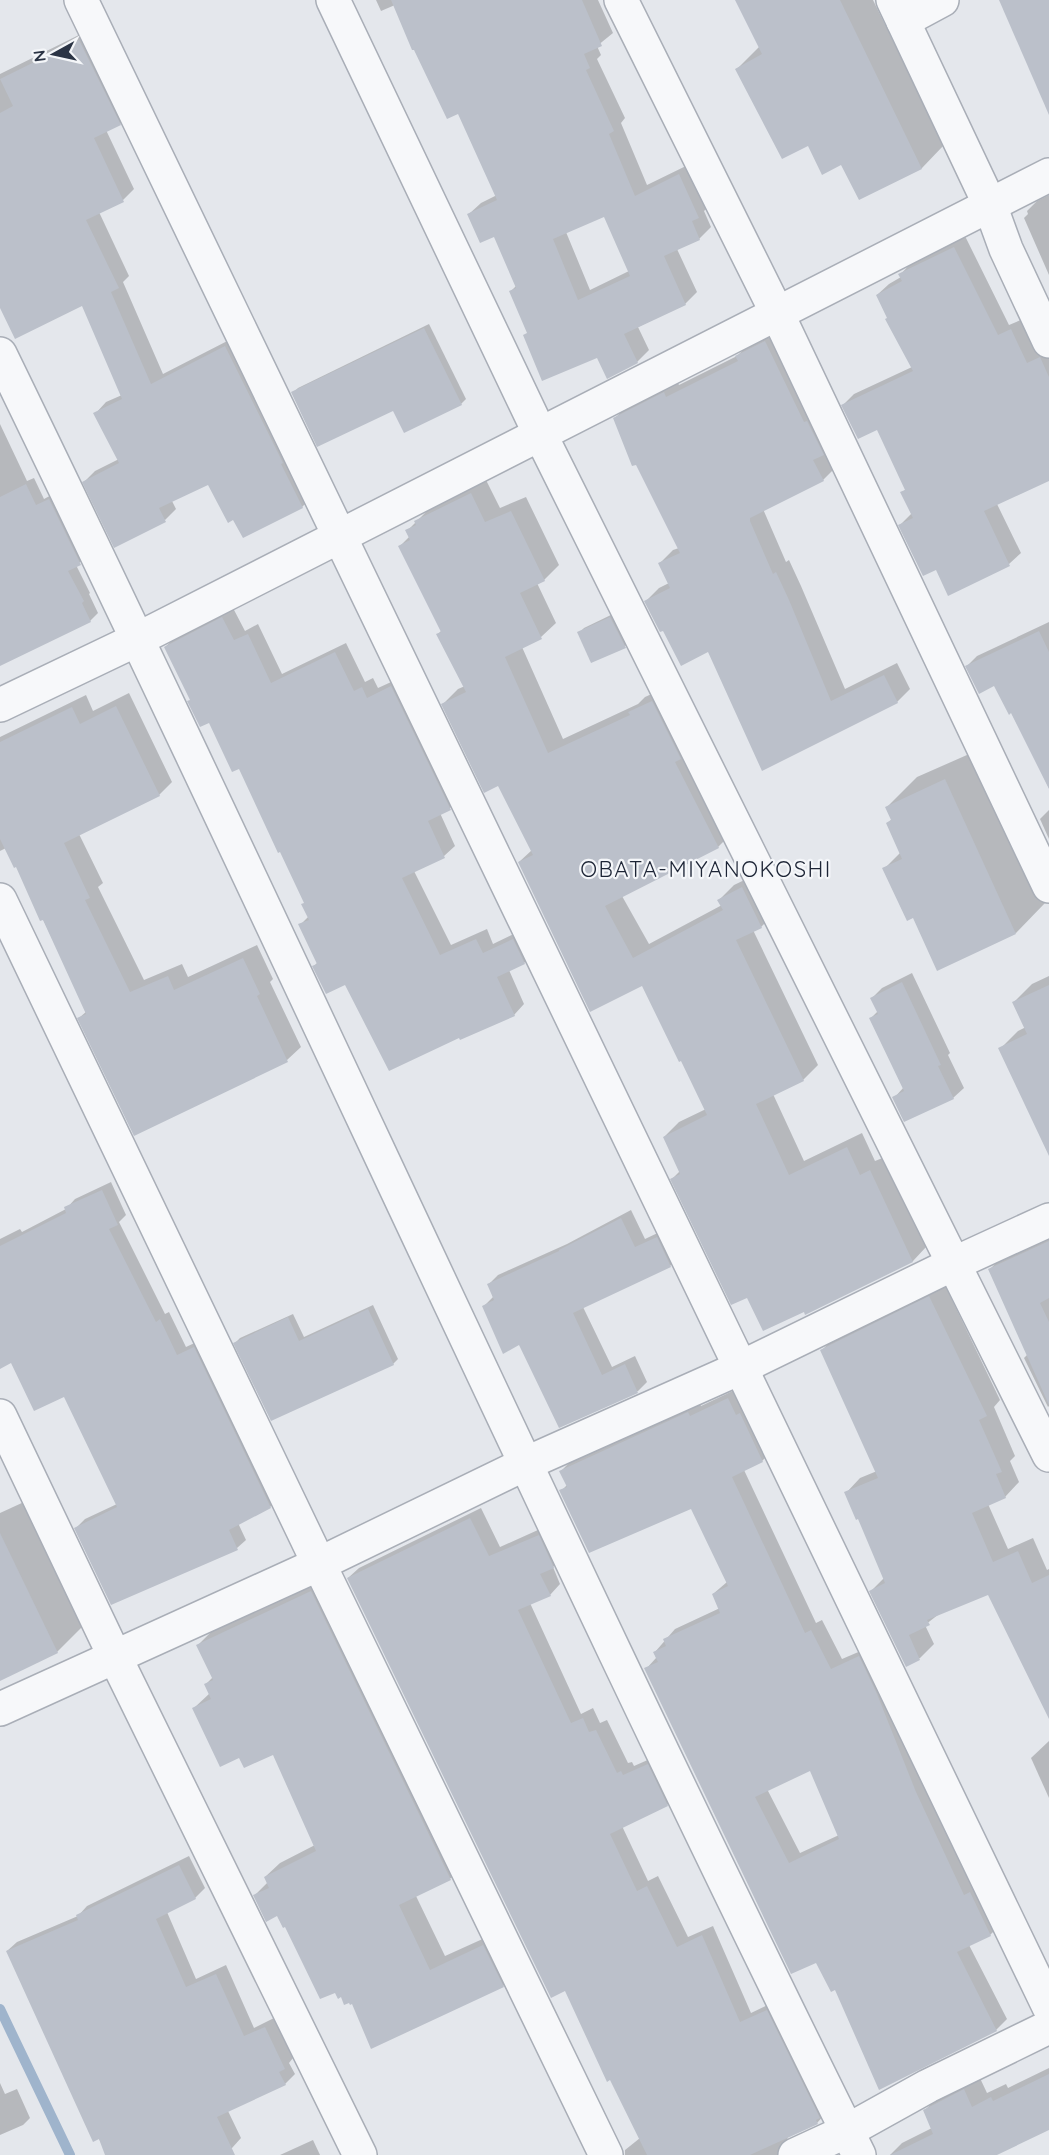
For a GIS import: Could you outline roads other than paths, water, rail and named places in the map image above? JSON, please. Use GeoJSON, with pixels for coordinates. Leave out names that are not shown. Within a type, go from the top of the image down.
{"type":"FeatureCollection","features":[{"type":"Feature","properties":{"kind":"street"},"geometry":{"type":"LineString","coordinates":[[81,0],[1049,2007]]}},
{"type":"Feature","properties":{"kind":"street"},"geometry":{"type":"LineString","coordinates":[[333,0],[540,434],[1049,1455]]}},
{"type":"Feature","properties":{"kind":"street"},"geometry":{"type":"LineString","coordinates":[[621,0],[777,313],[1049,886]]}},
{"type":"Feature","properties":{"kind":"street"},"geometry":{"type":"LineString","coordinates":[[942,0],[898,11],[990,205],[1006,249],[1049,341]]}},
{"type":"Feature","properties":{"kind":"street"},"geometry":{"type":"LineString","coordinates":[[0,705],[138,639],[1049,175]]}},
{"type":"Feature","properties":{"kind":"street"},"geometry":{"type":"LineString","coordinates":[[0,354],[138,639],[594,1607],[853,2143]]}},
{"type":"Feature","properties":{"kind":"street"},"geometry":{"type":"LineString","coordinates":[[0,900],[606,2155]]}},
{"type":"Feature","properties":{"kind":"street"},"geometry":{"type":"LineString","coordinates":[[0,1708],[319,1564],[527,1463],[740,1368],[952,1264],[1049,1220]]}},
{"type":"Feature","properties":{"kind":"street"},"geometry":{"type":"LineString","coordinates":[[0,1416],[114,1655],[360,2155]]}},
{"type":"Feature","properties":{"kind":"street"},"geometry":{"type":"LineString","coordinates":[[795,2155],[853,2143],[928,2086],[1049,2027]]}},
{"type":"Feature","properties":{"kind":"waterway"},"geometry":{"type":"LineString","coordinates":[[0,2009],[70,2155]]}},
{"type":"Feature","properties":{"kind":"district","name":"OBATA-MIYANOKOSHI"},"geometry":{"type":"Point","coordinates":[706,869]}}]}
